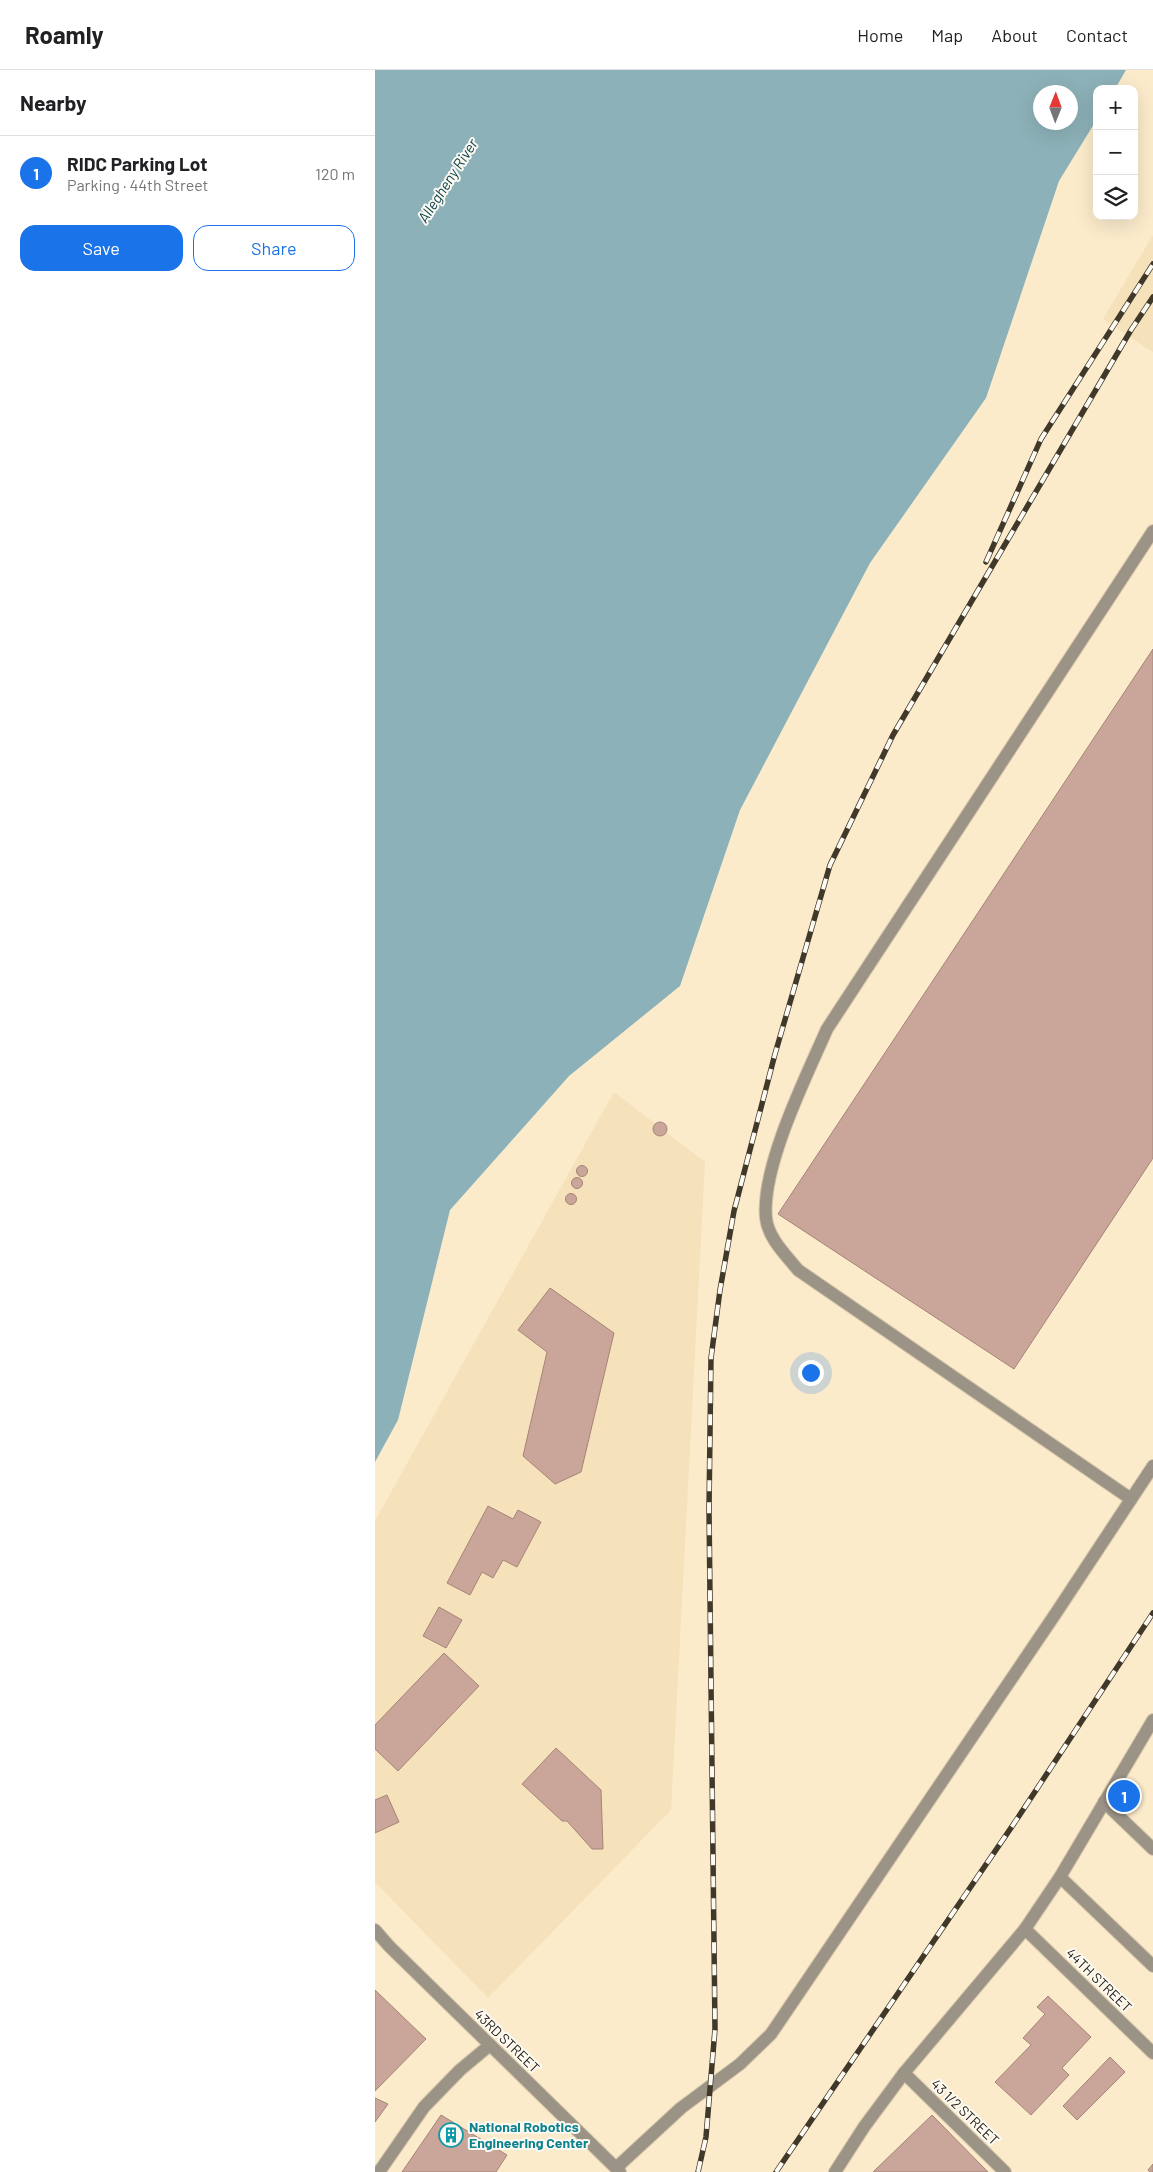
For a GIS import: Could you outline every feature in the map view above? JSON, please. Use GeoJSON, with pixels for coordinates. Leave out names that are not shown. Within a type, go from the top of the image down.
{"type":"FeatureCollection","features":[{"type":"Feature","properties":{"kind":"street"},"geometry":{"type":"LineString","coordinates":[[1131,1499],[798,1270],[777,1244],[766,1219],[768,1182],[790,1114],[827,1028],[1153,531]]}},
{"type":"Feature","properties":{"kind":"street"},"geometry":{"type":"LineString","coordinates":[[618,2170],[681,2108],[740,2064],[771,2034],[1153,1466]]}},
{"type":"Feature","properties":{"kind":"street"},"geometry":{"type":"LineString","coordinates":[[835,2172],[864,2128],[905,2073],[1025,1929],[1060,1877],[1104,1802],[1150,1734],[1153,1720]]}},
{"type":"Feature","properties":{"kind":"street"},"geometry":{"type":"LineString","coordinates":[[1104,1802],[1153,1849]]}},
{"type":"Feature","properties":{"kind":"street"},"geometry":{"type":"LineString","coordinates":[[1060,1877],[1153,1966]]}},
{"type":"Feature","properties":{"kind":"street","name":"44TH STREET"},"geometry":{"type":"LineString","coordinates":[[1025,1929],[1153,2053]]}},
{"type":"Feature","properties":{"kind":"street","name":"43RD STREET"},"geometry":{"type":"LineString","coordinates":[[375,1930],[389,1946],[618,2170]]}},
{"type":"Feature","properties":{"kind":"street"},"geometry":{"type":"LineString","coordinates":[[379,2172],[424,2107],[459,2070],[490,2045]]}},
{"type":"Feature","properties":{"kind":"street","name":"43 1/2 STREET"},"geometry":{"type":"LineString","coordinates":[[905,2073],[1005,2172]]}},
{"type":"Feature","properties":{"kind":"shaded area"},"geometry":{"type":"Polygon","coordinates":[[[1153,235],[1153,352],[1103,319],[1153,235]]]}},
{"type":"Feature","properties":{"kind":"shaded area"},"geometry":{"type":"Polygon","coordinates":[[[614,1092],[705,1162],[671,1810],[488,1998],[375,1882],[375,1521],[614,1092]]]}},
{"type":"Feature","properties":{"kind":"water","name":"Allegheny River"},"geometry":{"type":"Polygon","coordinates":[[[375,70],[1126,70],[1117,85],[1093,85],[1093,126],[1059,181],[986,398],[870,563],[740,810],[680,986],[569,1076],[450,1210],[398,1420],[375,1462],[375,70]]]}},
{"type":"Feature","properties":{"kind":"building"},"geometry":{"type":"Polygon","coordinates":[[[1153,649],[1153,1158],[1014,1369],[778,1214],[1153,649]]]}},
{"type":"Feature","properties":{"kind":"building"},"geometry":{"type":"Polygon","coordinates":[[[657,1122],[663,1122],[667,1129],[663,1136],[657,1136],[653,1132],[653,1126],[657,1122]]]}},
{"type":"Feature","properties":{"kind":"building"},"geometry":{"type":"Polygon","coordinates":[[[582,1165],[588,1171],[582,1177],[576,1171],[582,1165]]]}},
{"type":"Feature","properties":{"kind":"building"},"geometry":{"type":"Polygon","coordinates":[[[577,1177],[583,1183],[577,1189],[571,1183],[577,1177]]]}},
{"type":"Feature","properties":{"kind":"building"},"geometry":{"type":"Polygon","coordinates":[[[569,1194],[573,1194],[576,1199],[575,1203],[569,1204],[566,1201],[566,1197],[569,1194]]]}},
{"type":"Feature","properties":{"kind":"building"},"geometry":{"type":"Polygon","coordinates":[[[550,1288],[614,1333],[581,1472],[555,1484],[523,1456],[547,1352],[518,1330],[550,1288]]]}},
{"type":"Feature","properties":{"kind":"building"},"geometry":{"type":"Polygon","coordinates":[[[488,1506],[513,1519],[518,1510],[541,1522],[517,1567],[503,1560],[493,1578],[482,1572],[470,1595],[447,1583],[488,1506]]]}},
{"type":"Feature","properties":{"kind":"building"},"geometry":{"type":"Polygon","coordinates":[[[439,1607],[462,1620],[446,1648],[423,1636],[439,1607]]]}},
{"type":"Feature","properties":{"kind":"building"},"geometry":{"type":"Polygon","coordinates":[[[444,1653],[479,1686],[398,1771],[375,1749],[375,1725],[444,1653]]]}},
{"type":"Feature","properties":{"kind":"building"},"geometry":{"type":"Polygon","coordinates":[[[556,1748],[601,1790],[603,1849],[592,1849],[567,1821],[562,1821],[522,1784],[556,1748]]]}},
{"type":"Feature","properties":{"kind":"building"},"geometry":{"type":"Polygon","coordinates":[[[387,1795],[399,1822],[375,1833],[375,1800],[387,1795]]]}},
{"type":"Feature","properties":{"kind":"building"},"geometry":{"type":"Polygon","coordinates":[[[375,1990],[426,2039],[375,2091],[375,1990]]]}},
{"type":"Feature","properties":{"kind":"building"},"geometry":{"type":"Polygon","coordinates":[[[1048,1996],[1091,2037],[1062,2068],[1069,2075],[1031,2115],[995,2082],[1031,2045],[1023,2038],[1045,2014],[1037,2007],[1048,1996]]]}},
{"type":"Feature","properties":{"kind":"building"},"geometry":{"type":"Polygon","coordinates":[[[1110,2057],[1125,2072],[1077,2120],[1063,2106],[1110,2057]]]}},
{"type":"Feature","properties":{"kind":"building"},"geometry":{"type":"Polygon","coordinates":[[[375,2098],[388,2104],[375,2122],[375,2098]]]}},
{"type":"Feature","properties":{"kind":"building","name":"National Robotics Engineering Center"},"geometry":{"type":"Polygon","coordinates":[[[441,2115],[507,2155],[496,2172],[402,2172],[441,2115]]]}},
{"type":"Feature","properties":{"kind":"building"},"geometry":{"type":"Polygon","coordinates":[[[932,2115],[988,2172],[873,2172],[932,2115]]]}},
{"type":"Feature","properties":{"kind":"building"},"geometry":{"type":"Polygon","coordinates":[[[1153,2164],[1153,2172],[1150,2172],[1148,2170],[1153,2164]]]}},
{"type":"Feature","properties":{"kind":"railway"},"geometry":{"type":"LineString","coordinates":[[986,562],[1041,439],[1153,264]]}},
{"type":"Feature","properties":{"kind":"railway"},"geometry":{"type":"LineString","coordinates":[[698,2172],[706,2137],[715,2029],[709,1509],[711,1358],[720,1290],[734,1211],[775,1054],[830,865],[893,735],[1131,330],[1153,297]]}},
{"type":"Feature","properties":{"kind":"railway"},"geometry":{"type":"LineString","coordinates":[[776,2172],[1017,1819],[1153,1613]]}},
{"type":"Feature","properties":{"kind":"place","name":"RIDC Parking Lot"},"geometry":{"type":"Point","coordinates":[1124,1796]}},
{"type":"Feature","properties":{"kind":"place","name":"National Robotics Engineering Center"},"geometry":{"type":"Point","coordinates":[451,2135]}}]}
